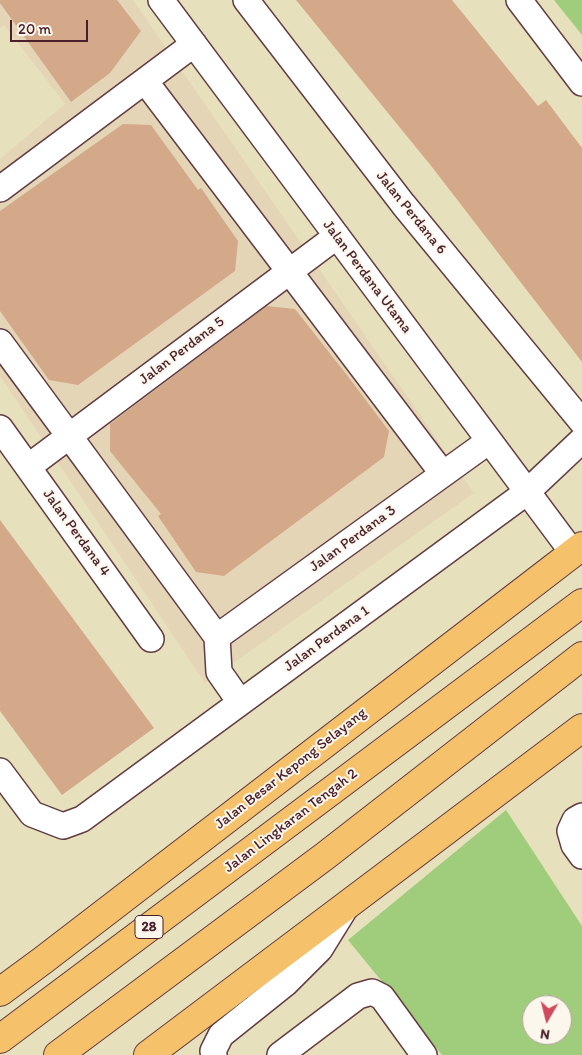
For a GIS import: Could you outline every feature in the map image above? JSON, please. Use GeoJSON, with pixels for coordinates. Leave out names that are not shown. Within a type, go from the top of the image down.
{"type":"FeatureCollection","features":[{"type":"Feature","properties":{"kind":"main road","name":"Jalan Besar Kepong Selayang"},"geometry":{"type":"LineString","coordinates":[[0,992],[577,550]]}},
{"type":"Feature","properties":{"kind":"main road","name":"Jalan Lingkaran Tengah 2"},"geometry":{"type":"LineString","coordinates":[[0,1038],[582,603]]}},
{"type":"Feature","properties":{"kind":"main road"},"geometry":{"type":"LineString","coordinates":[[58,1055],[325,856],[582,656]]}},
{"type":"Feature","properties":{"kind":"main road"},"geometry":{"type":"LineString","coordinates":[[148,1055],[582,728]]}},
{"type":"Feature","properties":{"kind":"street","name":"Jalan Perdana Utama"},"geometry":{"type":"LineString","coordinates":[[161,0],[527,492],[577,550]]}},
{"type":"Feature","properties":{"kind":"street","name":"Jalan Perdana 6"},"geometry":{"type":"LineString","coordinates":[[246,0],[403,204],[582,422]]}},
{"type":"Feature","properties":{"kind":"street"},"geometry":{"type":"LineString","coordinates":[[519,0],[582,84]]}},
{"type":"Feature","properties":{"kind":"street"},"geometry":{"type":"LineString","coordinates":[[0,189],[194,44]]}},
{"type":"Feature","properties":{"kind":"street"},"geometry":{"type":"LineString","coordinates":[[146,80],[442,474]]}},
{"type":"Feature","properties":{"kind":"street","name":"Jalan Perdana 5"},"geometry":{"type":"LineString","coordinates":[[28,467],[337,236]]}},
{"type":"Feature","properties":{"kind":"street"},"geometry":{"type":"LineString","coordinates":[[0,342],[217,637],[219,672],[240,702]]}},
{"type":"Feature","properties":{"kind":"street","name":"Jalan Perdana 4"},"geometry":{"type":"LineString","coordinates":[[0,428],[152,639]]}},
{"type":"Feature","properties":{"kind":"street","name":"Jalan Perdana 1"},"geometry":{"type":"LineString","coordinates":[[0,770],[32,814],[63,826],[82,819],[527,492],[582,440]]}},
{"type":"Feature","properties":{"kind":"street","name":"Jalan Perdana 3"},"geometry":{"type":"LineString","coordinates":[[217,637],[489,441]]}},
{"type":"Feature","properties":{"kind":"street"},"geometry":{"type":"LineString","coordinates":[[582,816],[575,820],[570,831],[574,845],[582,856]]}},
{"type":"Feature","properties":{"kind":"street"},"geometry":{"type":"LineString","coordinates":[[214,1055],[221,1035],[286,983],[320,949],[347,905]]}},
{"type":"Feature","properties":{"kind":"street"},"geometry":{"type":"LineString","coordinates":[[280,1055],[358,996],[372,992],[382,997],[424,1055]]}},
{"type":"Feature","properties":{"kind":"shaded area"},"geometry":{"type":"Polygon","coordinates":[[[0,0],[133,0],[474,493],[205,683],[0,376],[0,159],[65,104],[4,25],[0,28],[0,0]]]}},
{"type":"Feature","properties":{"kind":"green space"},"geometry":{"type":"Polygon","coordinates":[[[554,0],[582,0],[582,35],[554,0]]]}},
{"type":"Feature","properties":{"kind":"green space"},"geometry":{"type":"Polygon","coordinates":[[[506,810],[582,926],[582,1055],[442,1055],[348,940],[506,810]]]}},
{"type":"Feature","properties":{"kind":"building"},"geometry":{"type":"Polygon","coordinates":[[[0,0],[117,0],[141,31],[110,73],[71,102],[0,3],[0,0]]]}},
{"type":"Feature","properties":{"kind":"building"},"geometry":{"type":"Polygon","coordinates":[[[296,0],[452,0],[538,106],[546,100],[582,148],[582,362],[432,167],[296,0]]]}},
{"type":"Feature","properties":{"kind":"building"},"geometry":{"type":"Polygon","coordinates":[[[123,124],[151,125],[198,190],[201,188],[238,241],[235,271],[78,385],[49,380],[0,311],[0,211],[123,124]]]}},
{"type":"Feature","properties":{"kind":"building"},"geometry":{"type":"Polygon","coordinates":[[[267,306],[295,309],[350,379],[389,431],[384,457],[224,576],[196,572],[158,516],[161,514],[110,451],[110,424],[267,306]]]}},
{"type":"Feature","properties":{"kind":"building"},"geometry":{"type":"Polygon","coordinates":[[[0,520],[154,728],[62,795],[0,711],[0,520]]]}}]}
